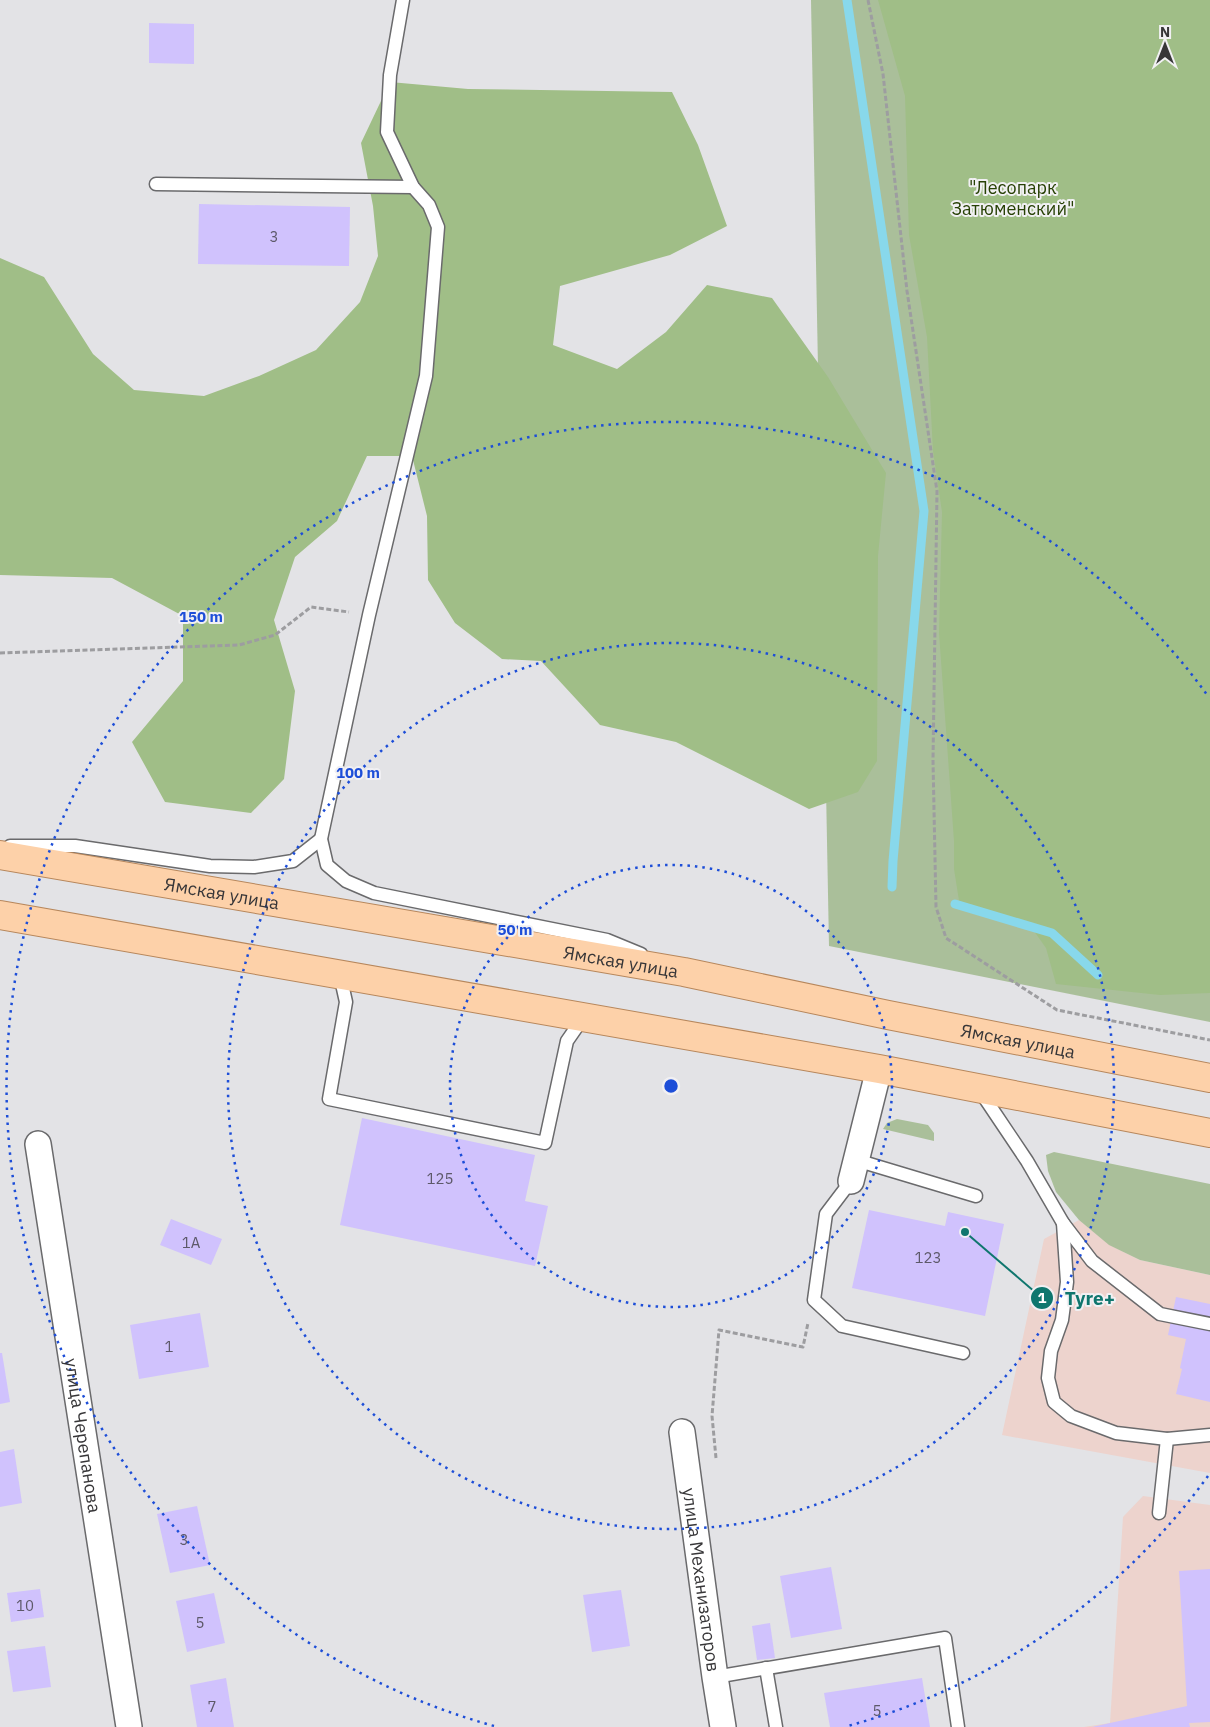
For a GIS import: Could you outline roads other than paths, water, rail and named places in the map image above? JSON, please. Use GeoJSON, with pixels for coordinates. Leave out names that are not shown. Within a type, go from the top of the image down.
{"type":"FeatureCollection","features":[{"type":"Feature","properties":{"kind":"main road","name":"Ямская улица"},"geometry":{"type":"LineString","coordinates":[[0,855],[684,972],[898,1017],[1210,1078]]}},
{"type":"Feature","properties":{"kind":"main road"},"geometry":{"type":"LineString","coordinates":[[0,915],[879,1069],[1210,1133]]}},
{"type":"Feature","properties":{"kind":"street"},"geometry":{"type":"LineString","coordinates":[[853,1170],[879,1069]]}},
{"type":"Feature","properties":{"kind":"street","name":"улица Черепанова"},"geometry":{"type":"LineString","coordinates":[[38,1144],[129,1727]]}},
{"type":"Feature","properties":{"kind":"street","name":"улица Механизаторов"},"geometry":{"type":"LineString","coordinates":[[682,1432],[714,1677],[723,1727]]}},
{"type":"Feature","properties":{"kind":"lane"},"geometry":{"type":"LineString","coordinates":[[403,0],[390,75],[387,132],[413,187],[429,205],[438,227],[426,376],[369,615],[321,839],[327,865],[346,881],[374,893],[607,940],[684,972]]}},
{"type":"Feature","properties":{"kind":"lane"},"geometry":{"type":"LineString","coordinates":[[156,184],[413,187]]}},
{"type":"Feature","properties":{"kind":"lane"},"geometry":{"type":"LineString","coordinates":[[0,846],[75,846],[210,866],[254,867],[293,861],[321,839]]}},
{"type":"Feature","properties":{"kind":"lane"},"geometry":{"type":"LineString","coordinates":[[340,975],[346,1002],[329,1099],[545,1143],[567,1041],[583,1018]]}},
{"type":"Feature","properties":{"kind":"lane"},"geometry":{"type":"LineString","coordinates":[[979,1088],[1027,1160],[1063,1223],[1092,1261],[1160,1314],[1210,1324]]}},
{"type":"Feature","properties":{"kind":"lane"},"geometry":{"type":"LineString","coordinates":[[963,1353],[842,1326],[814,1300],[826,1214],[853,1170],[976,1196]]}},
{"type":"Feature","properties":{"kind":"lane"},"geometry":{"type":"LineString","coordinates":[[1063,1223],[1067,1282],[1062,1320],[1051,1351],[1048,1378],[1054,1402],[1072,1416],[1116,1433],[1167,1439],[1210,1435]]}},
{"type":"Feature","properties":{"kind":"lane"},"geometry":{"type":"LineString","coordinates":[[1159,1513],[1167,1439]]}},
{"type":"Feature","properties":{"kind":"lane"},"geometry":{"type":"LineString","coordinates":[[714,1677],[945,1638],[958,1727]]}},
{"type":"Feature","properties":{"kind":"lane"},"geometry":{"type":"LineString","coordinates":[[766,1668],[776,1727]]}},
{"type":"Feature","properties":{"kind":"waterway"},"geometry":{"type":"LineString","coordinates":[[847,0],[924,511],[892,887]]}},
{"type":"Feature","properties":{"kind":"waterway"},"geometry":{"type":"LineString","coordinates":[[955,904],[1052,933],[1098,975]]}},
{"type":"Feature","properties":{"kind":"place","name":"Tyre+"},"geometry":{"type":"Point","coordinates":[965,1232]}},
{"type":"Feature","properties":{"kind":"park label","name":"\"Лесопарк Затюменский\""},"geometry":{"type":"Point","coordinates":[1013,197]}}]}
